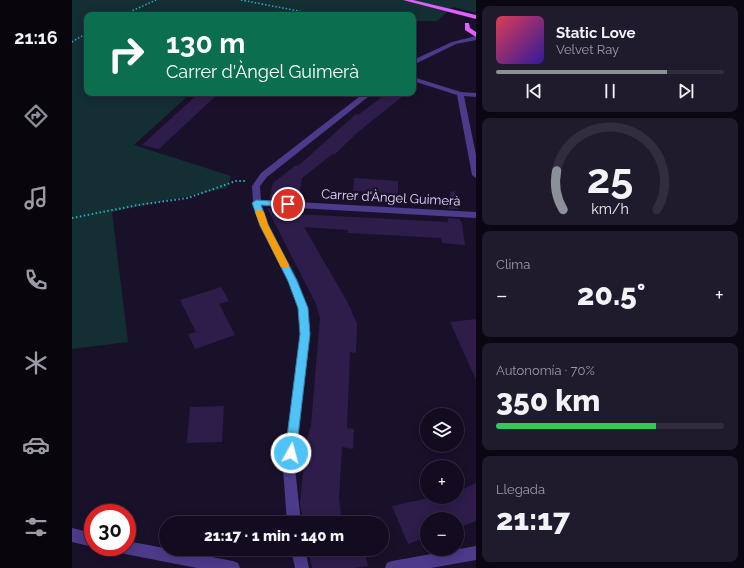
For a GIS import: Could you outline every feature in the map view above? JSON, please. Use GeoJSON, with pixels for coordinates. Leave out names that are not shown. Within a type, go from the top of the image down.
{"type":"FeatureCollection","features":[{"type":"Feature","properties":{"kind":"main road"},"geometry":{"type":"LineString","coordinates":[[406,0],[476,18]]}},
{"type":"Feature","properties":{"kind":"main road"},"geometry":{"type":"LineString","coordinates":[[448,11],[467,24],[467,29],[476,36]]}},
{"type":"Feature","properties":{"kind":"main road"},"geometry":{"type":"LineString","coordinates":[[467,24],[476,18]]}},
{"type":"Feature","properties":{"kind":"street"},"geometry":{"type":"LineString","coordinates":[[416,62],[454,43],[476,36]]}},
{"type":"Feature","properties":{"kind":"street"},"geometry":{"type":"LineString","coordinates":[[416,80],[460,94],[476,95]]}},
{"type":"Feature","properties":{"kind":"street"},"geometry":{"type":"LineString","coordinates":[[460,94],[476,175]]}},
{"type":"Feature","properties":{"kind":"street"},"geometry":{"type":"LineString","coordinates":[[293,516],[289,468],[305,334],[303,308],[293,281],[264,225],[256,203],[256,186],[264,175],[287,156],[365,96]]}},
{"type":"Feature","properties":{"kind":"street","name":"Carrer d'Àngel Guimerà"},"geometry":{"type":"LineString","coordinates":[[256,203],[476,215]]}},
{"type":"Feature","properties":{"kind":"street"},"geometry":{"type":"LineString","coordinates":[[72,535],[84,538]]}},
{"type":"Feature","properties":{"kind":"street"},"geometry":{"type":"LineString","coordinates":[[136,549],[233,568]]}},
{"type":"Feature","properties":{"kind":"street"},"geometry":{"type":"LineString","coordinates":[[392,568],[476,553]]}},
{"type":"Feature","properties":{"kind":"street"},"geometry":{"type":"LineString","coordinates":[[299,556],[302,568]]}},
{"type":"Feature","properties":{"kind":"path"},"geometry":{"type":"LineString","coordinates":[[130,12],[156,0]]}},
{"type":"Feature","properties":{"kind":"path"},"geometry":{"type":"LineString","coordinates":[[240,0],[303,12]]}},
{"type":"Feature","properties":{"kind":"path"},"geometry":{"type":"LineString","coordinates":[[72,42],[84,36]]}},
{"type":"Feature","properties":{"kind":"path"},"geometry":{"type":"LineString","coordinates":[[72,218],[188,198],[236,181],[259,181]]}},
{"type":"Feature","properties":{"kind":"green space"},"geometry":{"type":"Polygon","coordinates":[[[72,0],[476,0],[476,13],[453,7],[437,21],[416,21],[416,12],[84,12],[84,96],[188,96],[134,145],[231,176],[227,188],[112,212],[128,342],[72,349],[72,0]]]}},
{"type":"Feature","properties":{"kind":"building"},"geometry":{"type":"Polygon","coordinates":[[[196,96],[216,96],[159,149],[142,145],[196,96]]]}},
{"type":"Feature","properties":{"kind":"building"},"geometry":{"type":"Polygon","coordinates":[[[383,96],[403,96],[358,132],[333,156],[334,153],[302,178],[298,201],[269,199],[273,183],[296,165],[298,166],[356,114],[358,115],[383,96]]]}},
{"type":"Feature","properties":{"kind":"building"},"geometry":{"type":"Polygon","coordinates":[[[354,178],[398,181],[398,194],[353,191],[354,178]]]}},
{"type":"Feature","properties":{"kind":"building"},"geometry":{"type":"Polygon","coordinates":[[[455,191],[458,209],[449,209],[450,192],[455,191]]]}},
{"type":"Feature","properties":{"kind":"building"},"geometry":{"type":"Polygon","coordinates":[[[267,208],[296,209],[296,214],[448,222],[448,218],[460,219],[465,245],[442,243],[441,238],[348,233],[348,230],[304,227],[348,303],[357,324],[356,353],[350,352],[347,428],[354,429],[353,449],[342,447],[339,498],[341,516],[302,516],[300,503],[306,443],[311,425],[320,318],[316,304],[267,208]]]}},
{"type":"Feature","properties":{"kind":"building"},"geometry":{"type":"Polygon","coordinates":[[[221,287],[229,301],[219,304],[235,335],[195,349],[188,334],[196,332],[180,300],[221,287]]]}},
{"type":"Feature","properties":{"kind":"building"},"geometry":{"type":"Polygon","coordinates":[[[476,319],[476,380],[450,322],[476,319]]]}},
{"type":"Feature","properties":{"kind":"building"},"geometry":{"type":"Polygon","coordinates":[[[224,406],[222,442],[187,443],[190,407],[224,406]]]}},
{"type":"Feature","properties":{"kind":"building"},"geometry":{"type":"Polygon","coordinates":[[[476,483],[476,521],[464,525],[464,512],[420,512],[420,540],[408,544],[392,506],[420,500],[420,504],[464,504],[464,489],[476,483]]]}},
{"type":"Feature","properties":{"kind":"building"},"geometry":{"type":"Polygon","coordinates":[[[309,556],[366,556],[368,566],[354,568],[312,568],[309,556]]]}},
{"type":"Feature","properties":{"kind":"slow traffic"},"geometry":{"type":"LineString","coordinates":[[259,212],[284,265]]}},
{"type":"Feature","properties":{"kind":"route"},"geometry":{"type":"LineString","coordinates":[[288,204],[256,203],[264,225],[293,281],[303,308],[305,334],[291,453]]}}]}
